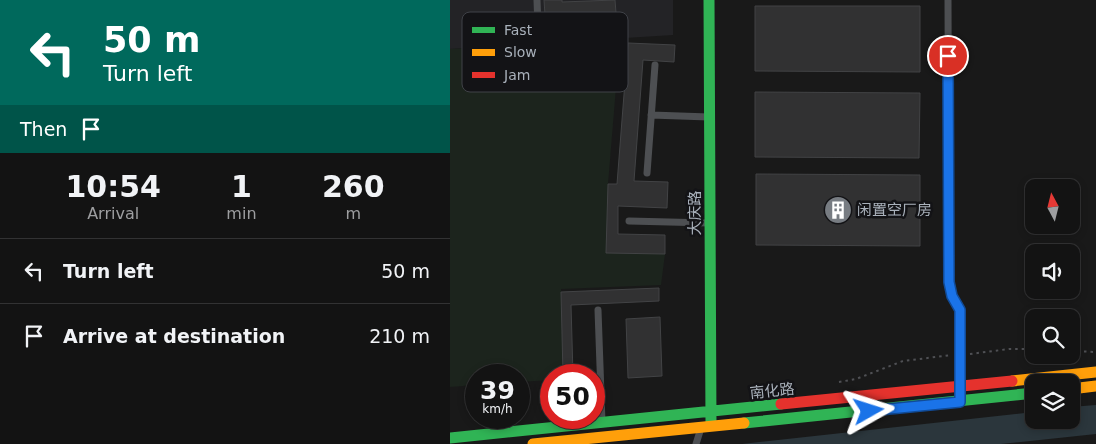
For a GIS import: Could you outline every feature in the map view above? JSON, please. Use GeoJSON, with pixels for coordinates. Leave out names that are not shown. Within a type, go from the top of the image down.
{"type":"FeatureCollection","features":[{"type":"Feature","properties":{"kind":"main road","name":"大庆路"},"geometry":{"type":"LineString","coordinates":[[704,429],[711,412],[709,0]]}},
{"type":"Feature","properties":{"kind":"main road","name":"南化路"},"geometry":{"type":"LineString","coordinates":[[605,424],[1096,372]]}},
{"type":"Feature","properties":{"kind":"main road"},"geometry":{"type":"LineString","coordinates":[[1080,388],[1096,386]]}},
{"type":"Feature","properties":{"kind":"main road","name":"南化路"},"geometry":{"type":"LineString","coordinates":[[533,444],[704,429],[1025,394]]}},
{"type":"Feature","properties":{"kind":"main road","name":"南化路"},"geometry":{"type":"LineString","coordinates":[[450,438],[548,429]]}},
{"type":"Feature","properties":{"kind":"lane"},"geometry":{"type":"LineString","coordinates":[[948,0],[949,282],[952,296],[960,310],[960,402]]}},
{"type":"Feature","properties":{"kind":"lane"},"geometry":{"type":"LineString","coordinates":[[647,173],[654,66]]}},
{"type":"Feature","properties":{"kind":"lane"},"geometry":{"type":"LineString","coordinates":[[651,115],[710,117]]}},
{"type":"Feature","properties":{"kind":"lane"},"geometry":{"type":"LineString","coordinates":[[629,221],[710,223]]}},
{"type":"Feature","properties":{"kind":"lane"},"geometry":{"type":"LineString","coordinates":[[598,310],[600,364]]}},
{"type":"Feature","properties":{"kind":"lane"},"geometry":{"type":"LineString","coordinates":[[602,429],[603,437]]}},
{"type":"Feature","properties":{"kind":"lane"},"geometry":{"type":"LineString","coordinates":[[696,444],[704,429]]}},
{"type":"Feature","properties":{"kind":"path"},"geometry":{"type":"LineString","coordinates":[[834,383],[856,379],[903,361],[1009,349],[1025,350]]}},
{"type":"Feature","properties":{"kind":"path"},"geometry":{"type":"LineString","coordinates":[[1080,351],[1096,352]]}},
{"type":"Feature","properties":{"kind":"shaded area"},"geometry":{"type":"Polygon","coordinates":[[[450,0],[673,0],[673,35],[628,38],[628,12],[462,12],[462,48],[450,49],[450,0]]]}},
{"type":"Feature","properties":{"kind":"shaded area"},"geometry":{"type":"Polygon","coordinates":[[[462,48],[462,92],[616,92],[608,184],[607,253],[665,254],[661,285],[561,289],[563,364],[540,364],[540,381],[530,381],[530,364],[465,364],[465,386],[450,387],[450,49],[462,48]]]}},
{"type":"Feature","properties":{"kind":"shaded area"},"geometry":{"type":"Polygon","coordinates":[[[1096,405],[1096,434],[1001,444],[742,444],[1025,413],[1025,429],[1080,429],[1080,406],[1096,405]]]}},
{"type":"Feature","properties":{"kind":"building"},"geometry":{"type":"Polygon","coordinates":[[[544,0],[562,0],[562,2],[615,0],[616,12],[545,12],[544,0]]]}},
{"type":"Feature","properties":{"kind":"building"},"geometry":{"type":"Polygon","coordinates":[[[755,6],[920,6],[920,72],[755,71],[755,6]]]}},
{"type":"Feature","properties":{"kind":"building"},"geometry":{"type":"Polygon","coordinates":[[[628,43],[675,45],[674,62],[643,60],[634,181],[668,182],[667,208],[618,206],[618,234],[665,235],[665,254],[606,253],[608,184],[617,184],[624,92],[628,92],[628,43]]]}},
{"type":"Feature","properties":{"kind":"building","name":"闲置空厂房"},"geometry":{"type":"Polygon","coordinates":[[[755,92],[920,93],[919,158],[755,157],[755,92]]]}},
{"type":"Feature","properties":{"kind":"building","name":"闲置空厂房"},"geometry":{"type":"Polygon","coordinates":[[[756,174],[920,175],[920,246],[756,245],[756,174]]]}},
{"type":"Feature","properties":{"kind":"building"},"geometry":{"type":"Polygon","coordinates":[[[659,288],[659,301],[571,305],[573,364],[563,364],[561,292],[659,288]]]}},
{"type":"Feature","properties":{"kind":"building"},"geometry":{"type":"Polygon","coordinates":[[[660,317],[662,376],[628,378],[626,319],[660,317]]]}},
{"type":"Feature","properties":{"kind":"traffic: fast"},"geometry":{"type":"LineString","coordinates":[[709,0],[711,424]]}},
{"type":"Feature","properties":{"kind":"traffic: fast"},"geometry":{"type":"LineString","coordinates":[[744,423],[1025,394]]}},
{"type":"Feature","properties":{"kind":"traffic: fast"},"geometry":{"type":"LineString","coordinates":[[450,438],[781,404]]}},
{"type":"Feature","properties":{"kind":"traffic: slow"},"geometry":{"type":"LineString","coordinates":[[1012,381],[1096,372]]}},
{"type":"Feature","properties":{"kind":"traffic: slow"},"geometry":{"type":"LineString","coordinates":[[1080,388],[1096,386]]}},
{"type":"Feature","properties":{"kind":"traffic: slow"},"geometry":{"type":"LineString","coordinates":[[533,444],[744,423]]}},
{"type":"Feature","properties":{"kind":"traffic: jam"},"geometry":{"type":"LineString","coordinates":[[781,404],[1012,381]]}},
{"type":"Feature","properties":{"kind":"place","name":"闲置空厂房"},"geometry":{"type":"Point","coordinates":[838,210]}},
{"type":"Feature","properties":{"kind":"route"},"geometry":{"type":"LineString","coordinates":[[869,411],[960,402],[960,310],[952,296],[949,282],[948,56]]}}]}
